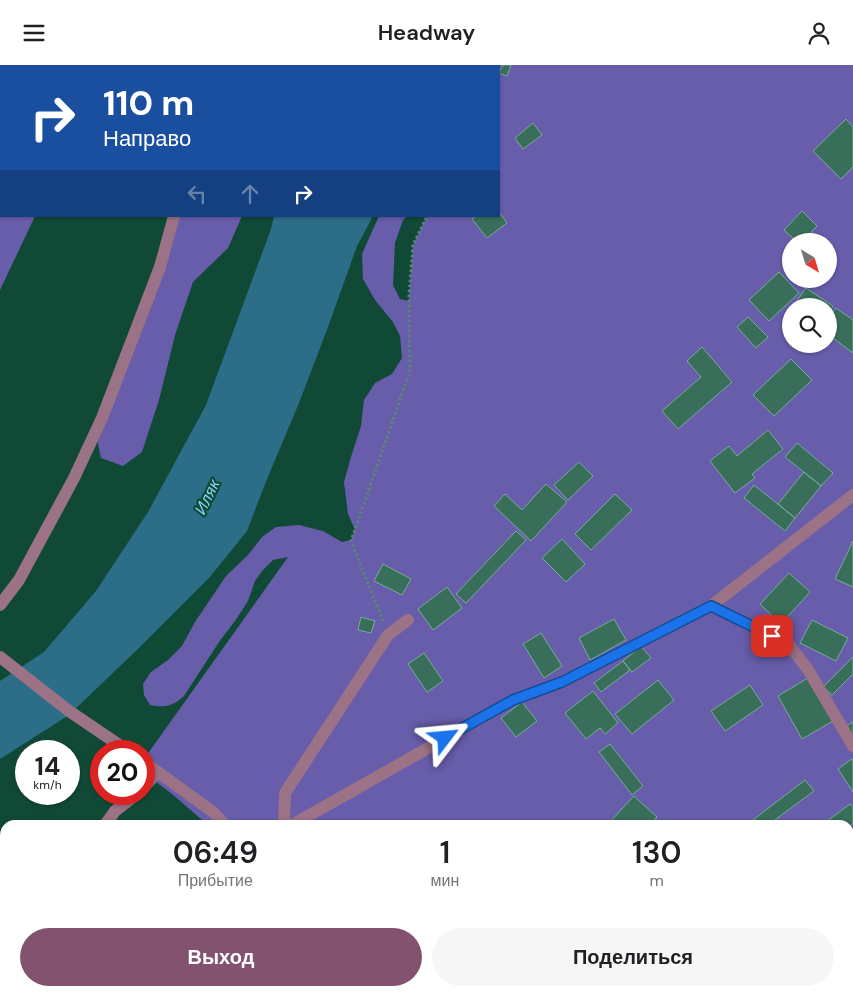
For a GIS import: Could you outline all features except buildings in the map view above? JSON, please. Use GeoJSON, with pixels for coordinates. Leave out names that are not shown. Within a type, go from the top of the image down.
{"type":"FeatureCollection","features":[{"type":"Feature","properties":{"kind":"street"},"geometry":{"type":"LineString","coordinates":[[0,605],[18,580],[74,478],[102,418],[160,267],[174,217]]}},
{"type":"Feature","properties":{"kind":"street"},"geometry":{"type":"LineString","coordinates":[[301,820],[513,700],[562,682],[711,606],[853,495]]}},
{"type":"Feature","properties":{"kind":"street"},"geometry":{"type":"LineString","coordinates":[[711,606],[788,644],[807,668],[853,747]]}},
{"type":"Feature","properties":{"kind":"street"},"geometry":{"type":"LineString","coordinates":[[284,820],[285,793],[388,635],[408,620]]}},
{"type":"Feature","properties":{"kind":"street"},"geometry":{"type":"LineString","coordinates":[[0,657],[69,711],[112,740]]}},
{"type":"Feature","properties":{"kind":"street"},"geometry":{"type":"LineString","coordinates":[[155,770],[213,812],[220,820]]}},
{"type":"Feature","properties":{"kind":"street"},"geometry":{"type":"LineString","coordinates":[[109,820],[115,811],[123,805]]}},
{"type":"Feature","properties":{"kind":"path"},"geometry":{"type":"LineString","coordinates":[[388,635],[351,541],[410,371],[409,295],[413,245],[427,217]]}},
{"type":"Feature","properties":{"kind":"shaded area"},"geometry":{"type":"Polygon","coordinates":[[[500,65],[853,65],[853,820],[202,820],[155,781],[155,744],[288,557],[273,560],[262,571],[255,581],[248,601],[184,696],[168,705],[150,705],[144,695],[143,684],[151,672],[168,660],[182,646],[195,622],[226,576],[248,555],[262,537],[276,527],[299,525],[323,531],[342,542],[351,540],[355,530],[348,514],[344,482],[361,426],[364,400],[375,383],[392,374],[402,358],[400,336],[393,322],[375,300],[363,279],[362,254],[379,217],[406,217],[403,220],[395,243],[393,285],[400,299],[409,301],[413,245],[427,217],[500,217],[500,65]]]}},
{"type":"Feature","properties":{"kind":"shaded area"},"geometry":{"type":"Polygon","coordinates":[[[0,217],[35,217],[0,290],[0,217]]]}},
{"type":"Feature","properties":{"kind":"shaded area"},"geometry":{"type":"Polygon","coordinates":[[[180,217],[242,217],[228,248],[193,282],[175,335],[159,400],[142,452],[123,466],[101,458],[97,439],[180,217]]]}},
{"type":"Feature","properties":{"kind":"water","name":"Иляк"},"geometry":{"type":"Polygon","coordinates":[[[274,217],[372,217],[357,246],[299,403],[247,531],[209,578],[69,715],[30,740],[15,740],[15,749],[0,759],[0,681],[44,652],[96,591],[148,512],[206,405],[274,217]]]}},
{"type":"Feature","properties":{"kind":"route"},"geometry":{"type":"LineString","coordinates":[[445,738],[513,700],[562,682],[711,606],[772,636]]}}]}
